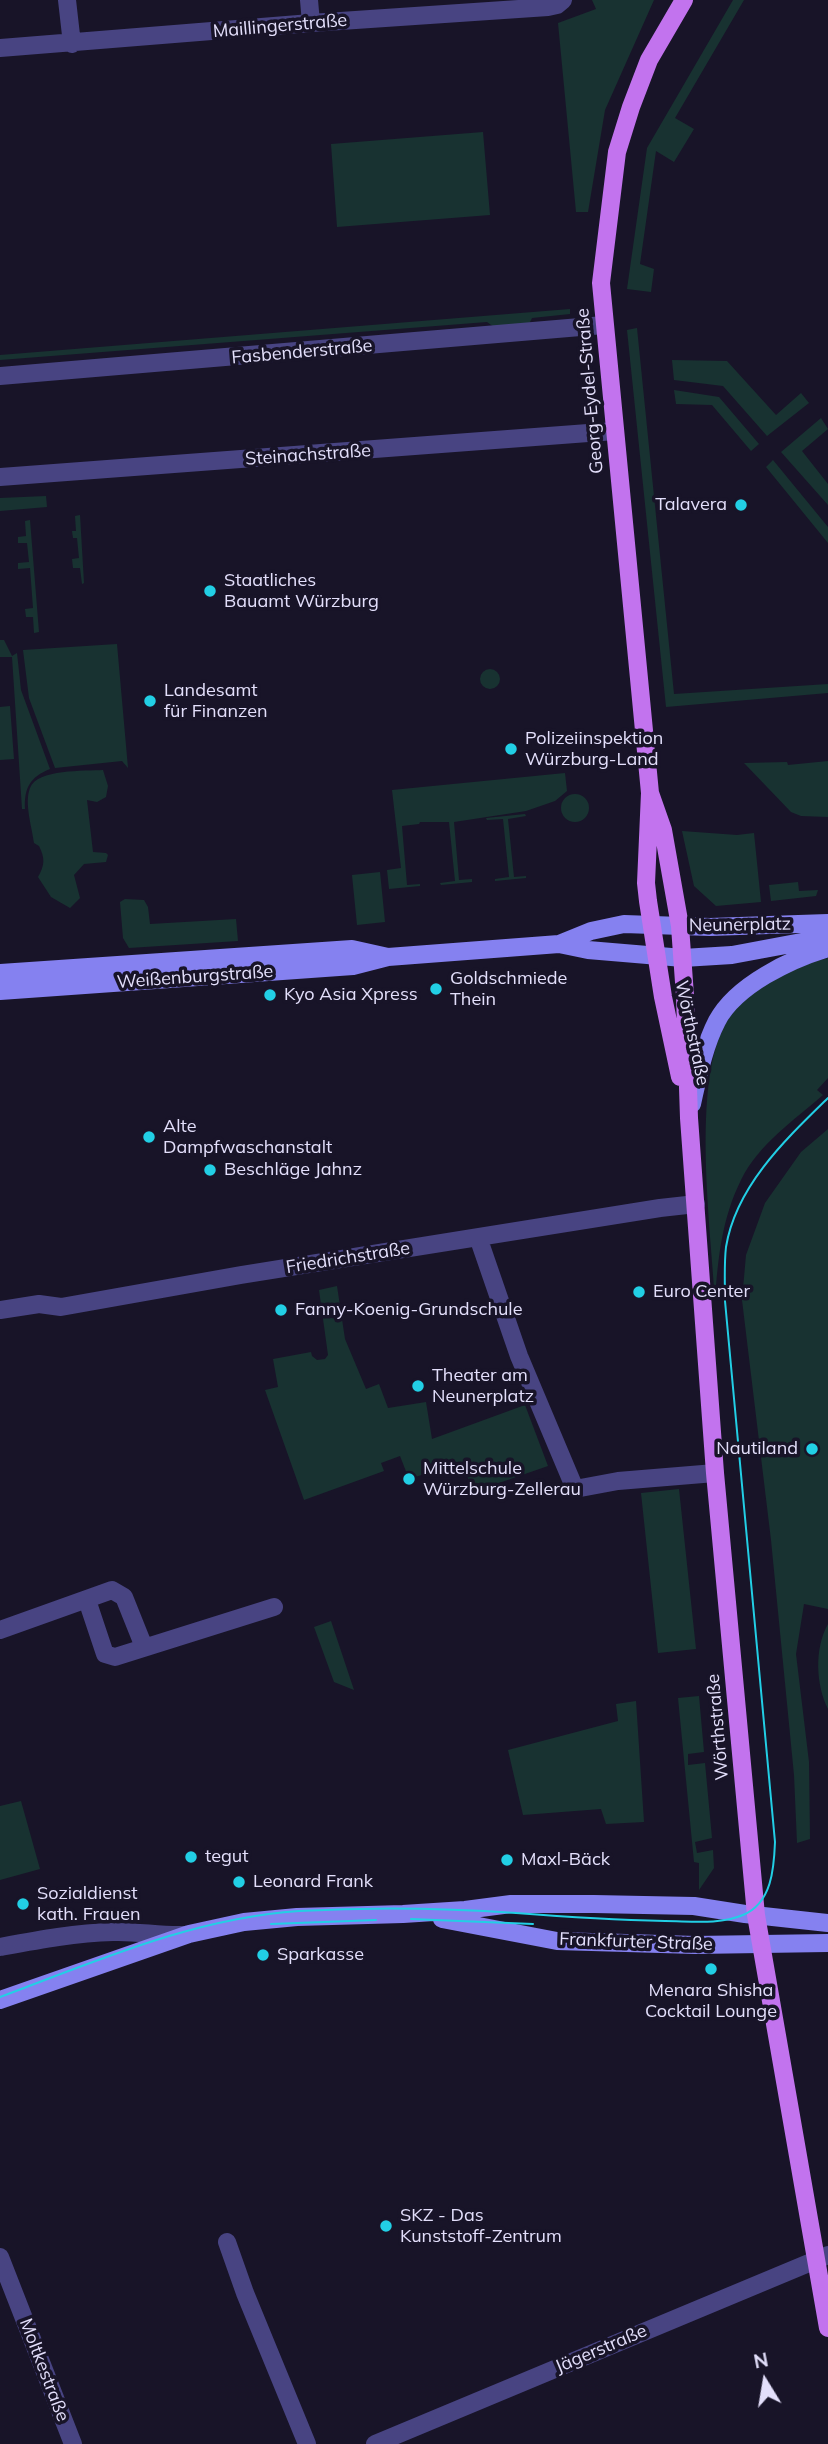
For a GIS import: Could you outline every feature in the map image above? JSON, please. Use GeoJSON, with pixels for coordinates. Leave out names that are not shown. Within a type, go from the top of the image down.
{"type":"FeatureCollection","features":[{"type":"Feature","properties":{"kind":"main road","name":"Georg-Eydel-Straße"},"geometry":{"type":"LineString","coordinates":[[656,956],[646,883],[650,793],[601,283],[617,152],[649,60],[684,0]]}},
{"type":"Feature","properties":{"kind":"main road","name":"Georg-Eydel-Straße"},"geometry":{"type":"LineString","coordinates":[[650,793],[663,830],[683,958]]}},
{"type":"Feature","properties":{"kind":"main road","name":"Wörthstraße"},"geometry":{"type":"LineString","coordinates":[[656,956],[688,1118]]}},
{"type":"Feature","properties":{"kind":"main road","name":"Wörthstraße"},"geometry":{"type":"LineString","coordinates":[[683,958],[688,1118],[715,1473],[755,1914],[821,2258],[828,2328]]}},
{"type":"Feature","properties":{"kind":"street"},"geometry":{"type":"LineString","coordinates":[[67,0],[72,44]]}},
{"type":"Feature","properties":{"kind":"street"},"geometry":{"type":"LineString","coordinates":[[309,0],[311,23]]}},
{"type":"Feature","properties":{"kind":"street","name":"Maillingerstraße"},"geometry":{"type":"LineString","coordinates":[[0,48],[311,23],[548,8],[562,2]]}},
{"type":"Feature","properties":{"kind":"street","name":"Fasbenderstraße"},"geometry":{"type":"LineString","coordinates":[[0,376],[604,325]]}},
{"type":"Feature","properties":{"kind":"street","name":"Steinachstraße"},"geometry":{"type":"LineString","coordinates":[[0,477],[615,431]]}},
{"type":"Feature","properties":{"kind":"street","name":"Neunerplatz"},"geometry":{"type":"LineString","coordinates":[[651,925],[828,923]]}},
{"type":"Feature","properties":{"kind":"street","name":"Weißenburgstraße"},"geometry":{"type":"LineString","coordinates":[[559,944],[614,925],[651,925]]}},
{"type":"Feature","properties":{"kind":"street","name":"Neunerplatz"},"geometry":{"type":"LineString","coordinates":[[656,956],[683,958],[732,955],[828,937]]}},
{"type":"Feature","properties":{"kind":"street","name":"Weißenburgstraße"},"geometry":{"type":"LineString","coordinates":[[0,991],[353,966],[388,957],[559,944],[588,950],[656,956]]}},
{"type":"Feature","properties":{"kind":"street"},"geometry":{"type":"LineString","coordinates":[[688,1118],[710,1037],[729,1004],[769,974],[801,957],[828,948]]}},
{"type":"Feature","properties":{"kind":"street","name":"Weißenburgstraße"},"geometry":{"type":"LineString","coordinates":[[0,973],[352,949],[388,957]]}},
{"type":"Feature","properties":{"kind":"street","name":"Friedrichstraße"},"geometry":{"type":"LineString","coordinates":[[0,1310],[39,1304],[61,1307],[241,1275],[696,1204]]}},
{"type":"Feature","properties":{"kind":"street"},"geometry":{"type":"LineString","coordinates":[[478,1237],[519,1356],[575,1489],[618,1480],[715,1473]]}},
{"type":"Feature","properties":{"kind":"street"},"geometry":{"type":"LineString","coordinates":[[0,1630],[112,1590],[124,1597],[144,1647]]}},
{"type":"Feature","properties":{"kind":"street"},"geometry":{"type":"LineString","coordinates":[[87,1600],[105,1654],[115,1657],[274,1607]]}},
{"type":"Feature","properties":{"kind":"street","name":"Frankfurter Straße"},"geometry":{"type":"LineString","coordinates":[[0,2000],[190,1934],[244,1922],[284,1918],[404,1914],[511,1904],[694,1906],[828,1923]]}},
{"type":"Feature","properties":{"kind":"street","name":"Frankfurter Straße"},"geometry":{"type":"LineString","coordinates":[[404,1914],[458,1921],[557,1941],[695,1945],[828,1943]]}},
{"type":"Feature","properties":{"kind":"street"},"geometry":{"type":"LineString","coordinates":[[0,1947],[82,1934],[190,1934]]}},
{"type":"Feature","properties":{"kind":"street"},"geometry":{"type":"LineString","coordinates":[[227,2242],[307,2444]]}},
{"type":"Feature","properties":{"kind":"street","name":"Moltkestraße"},"geometry":{"type":"LineString","coordinates":[[0,2257],[73,2444]]}},
{"type":"Feature","properties":{"kind":"street","name":"Jägerstraße"},"geometry":{"type":"LineString","coordinates":[[374,2444],[821,2258]]}},
{"type":"Feature","properties":{"kind":"green space"},"geometry":{"type":"Polygon","coordinates":[[[592,0],[654,0],[605,110],[588,212],[576,212],[558,23],[596,9],[592,0]]]}},
{"type":"Feature","properties":{"kind":"green space"},"geometry":{"type":"Polygon","coordinates":[[[733,0],[744,0],[675,118],[694,129],[674,162],[656,151],[640,264],[654,269],[651,292],[627,289],[647,148],[733,0]]]}},
{"type":"Feature","properties":{"kind":"green space"},"geometry":{"type":"Polygon","coordinates":[[[483,132],[490,215],[337,227],[331,144],[483,132]]]}},
{"type":"Feature","properties":{"kind":"green space"},"geometry":{"type":"Polygon","coordinates":[[[570,309],[570,314],[532,318],[529,324],[494,327],[487,322],[0,360],[0,355],[570,309]]]}},
{"type":"Feature","properties":{"kind":"green space"},"geometry":{"type":"Polygon","coordinates":[[[637,328],[674,694],[828,684],[828,693],[666,707],[627,330],[637,328]]]}},
{"type":"Feature","properties":{"kind":"green space"},"geometry":{"type":"Polygon","coordinates":[[[672,360],[727,361],[776,415],[801,393],[809,403],[767,436],[723,386],[674,380],[672,360]]]}},
{"type":"Feature","properties":{"kind":"green space"},"geometry":{"type":"Polygon","coordinates":[[[674,390],[719,397],[759,444],[751,451],[712,405],[676,404],[674,390]]]}},
{"type":"Feature","properties":{"kind":"green space"},"geometry":{"type":"Polygon","coordinates":[[[821,418],[828,429],[802,451],[828,484],[828,505],[781,452],[821,418]]]}},
{"type":"Feature","properties":{"kind":"green space"},"geometry":{"type":"Polygon","coordinates":[[[773,460],[828,527],[828,543],[766,467],[773,460]]]}},
{"type":"Feature","properties":{"kind":"green space"},"geometry":{"type":"Polygon","coordinates":[[[46,496],[47,507],[0,511],[0,498],[46,496]]]}},
{"type":"Feature","properties":{"kind":"green space"},"geometry":{"type":"Polygon","coordinates":[[[80,515],[82,584],[80,568],[73,568],[72,559],[79,558],[77,538],[73,538],[72,531],[76,531],[75,516],[80,515]]]}},
{"type":"Feature","properties":{"kind":"green space"},"geometry":{"type":"Polygon","coordinates":[[[30,520],[39,632],[34,633],[33,617],[26,617],[25,609],[33,608],[30,568],[18,569],[18,563],[29,562],[27,543],[18,543],[18,537],[26,536],[25,521],[30,520]]]}},
{"type":"Feature","properties":{"kind":"green space"},"geometry":{"type":"Polygon","coordinates":[[[0,640],[4,640],[12,656],[17,653],[21,690],[50,769],[30,784],[25,809],[22,809],[12,657],[0,657],[0,640]]]}},
{"type":"Feature","properties":{"kind":"green space"},"geometry":{"type":"Polygon","coordinates":[[[117,644],[128,768],[122,761],[55,768],[29,698],[23,650],[117,644]]]}},
{"type":"Feature","properties":{"kind":"green space"},"geometry":{"type":"Polygon","coordinates":[[[486,669],[494,669],[500,679],[494,689],[486,689],[480,683],[480,675],[486,669]]]}},
{"type":"Feature","properties":{"kind":"green space"},"geometry":{"type":"Polygon","coordinates":[[[10,706],[14,759],[0,760],[0,707],[10,706]]]}},
{"type":"Feature","properties":{"kind":"green space"},"geometry":{"type":"Polygon","coordinates":[[[828,761],[828,817],[801,816],[791,812],[744,763],[787,762],[788,765],[828,761]]]}},
{"type":"Feature","properties":{"kind":"green space"},"geometry":{"type":"Polygon","coordinates":[[[103,770],[108,786],[106,797],[97,802],[87,800],[93,852],[108,855],[106,862],[84,864],[74,875],[80,898],[70,908],[51,897],[38,877],[43,858],[39,846],[34,843],[28,794],[34,782],[51,774],[103,770]]]}},
{"type":"Feature","properties":{"kind":"green space"},"geometry":{"type":"Polygon","coordinates":[[[565,773],[567,791],[555,801],[526,811],[454,822],[459,880],[472,879],[472,882],[440,883],[455,881],[449,822],[420,822],[402,826],[407,885],[420,886],[389,889],[387,870],[401,868],[392,790],[565,773]]]}},
{"type":"Feature","properties":{"kind":"green space"},"geometry":{"type":"Polygon","coordinates":[[[575,794],[585,798],[589,808],[585,818],[575,822],[565,818],[561,808],[565,798],[575,794]]]}},
{"type":"Feature","properties":{"kind":"green space"},"geometry":{"type":"Polygon","coordinates":[[[526,816],[508,819],[514,877],[526,878],[495,881],[509,877],[503,819],[486,818],[526,816]]]}},
{"type":"Feature","properties":{"kind":"green space"},"geometry":{"type":"Polygon","coordinates":[[[682,831],[737,835],[754,833],[761,902],[716,906],[694,886],[682,831]]]}},
{"type":"Feature","properties":{"kind":"green space"},"geometry":{"type":"Polygon","coordinates":[[[380,872],[385,922],[357,925],[352,875],[380,872]]]}},
{"type":"Feature","properties":{"kind":"green space"},"geometry":{"type":"Polygon","coordinates":[[[798,882],[799,891],[818,890],[816,896],[771,901],[769,885],[798,882]]]}},
{"type":"Feature","properties":{"kind":"green space"},"geometry":{"type":"Polygon","coordinates":[[[125,899],[144,900],[148,907],[150,924],[236,919],[238,941],[129,948],[123,938],[120,902],[125,899]]]}},
{"type":"Feature","properties":{"kind":"green space"},"geometry":{"type":"Polygon","coordinates":[[[828,958],[828,1078],[817,1090],[823,1095],[767,1144],[741,1180],[725,1224],[715,1300],[707,1197],[706,1119],[715,1049],[734,1011],[757,990],[800,967],[828,958]]]}},
{"type":"Feature","properties":{"kind":"green space"},"geometry":{"type":"Polygon","coordinates":[[[828,1129],[828,1609],[804,1604],[796,1654],[809,1762],[810,1839],[797,1843],[794,1775],[771,1540],[742,1300],[746,1255],[765,1203],[801,1152],[828,1129]]]}},
{"type":"Feature","properties":{"kind":"green space"},"geometry":{"type":"Polygon","coordinates":[[[337,1286],[345,1339],[366,1389],[379,1384],[388,1408],[426,1402],[432,1439],[525,1405],[548,1466],[473,1492],[462,1462],[409,1479],[400,1456],[381,1463],[384,1471],[304,1500],[265,1390],[278,1387],[273,1359],[311,1352],[317,1360],[325,1359],[328,1355],[319,1290],[337,1286]]]}},
{"type":"Feature","properties":{"kind":"green space"},"geometry":{"type":"Polygon","coordinates":[[[679,1489],[696,1649],[658,1653],[641,1493],[679,1489]]]}},
{"type":"Feature","properties":{"kind":"green space"},"geometry":{"type":"Polygon","coordinates":[[[331,1621],[354,1690],[334,1682],[314,1627],[331,1621]]]}},
{"type":"Feature","properties":{"kind":"green space"},"geometry":{"type":"Polygon","coordinates":[[[828,1624],[828,1709],[821,1689],[818,1667],[820,1644],[828,1624]]]}},
{"type":"Feature","properties":{"kind":"green space"},"geometry":{"type":"Polygon","coordinates":[[[699,1696],[704,1752],[688,1754],[688,1765],[705,1763],[712,1838],[695,1842],[697,1853],[713,1850],[714,1868],[699,1890],[699,1863],[694,1862],[678,1698],[699,1696]]]}},
{"type":"Feature","properties":{"kind":"green space"},"geometry":{"type":"Polygon","coordinates":[[[636,1701],[644,1822],[606,1824],[601,1809],[523,1815],[508,1750],[618,1721],[616,1704],[636,1701]]]}},
{"type":"Feature","properties":{"kind":"green space"},"geometry":{"type":"Polygon","coordinates":[[[21,1801],[40,1869],[0,1880],[0,1806],[21,1801]]]}},
{"type":"Feature","properties":{"kind":"tram line"},"geometry":{"type":"LineString","coordinates":[[0,1997],[146,1943],[222,1922],[260,1915],[299,1911],[408,1909],[704,1922],[743,1915],[760,1902],[770,1884],[775,1842],[725,1301],[725,1253],[740,1204],[752,1184],[780,1147],[828,1098]]}},
{"type":"Feature","properties":{"kind":"tram line"},"geometry":{"type":"LineString","coordinates":[[411,1919],[533,1924]]}},
{"type":"Feature","properties":{"kind":"tram line"},"geometry":{"type":"LineString","coordinates":[[271,1924],[376,1920]]}},
{"type":"Feature","properties":{"kind":"place","name":"Talavera"},"geometry":{"type":"Point","coordinates":[741,505]}},
{"type":"Feature","properties":{"kind":"place","name":"Staatliches Bauamt Würzburg"},"geometry":{"type":"Point","coordinates":[210,591]}},
{"type":"Feature","properties":{"kind":"place","name":"Landesamt für Finanzen"},"geometry":{"type":"Point","coordinates":[150,701]}},
{"type":"Feature","properties":{"kind":"place","name":"Polizeiinspektion Würzburg-Land"},"geometry":{"type":"Point","coordinates":[511,749]}},
{"type":"Feature","properties":{"kind":"place","name":"Goldschmiede Thein"},"geometry":{"type":"Point","coordinates":[436,989]}},
{"type":"Feature","properties":{"kind":"place","name":"Kyo Asia Xpress"},"geometry":{"type":"Point","coordinates":[270,995]}},
{"type":"Feature","properties":{"kind":"place","name":"Alte Dampfwaschanstalt"},"geometry":{"type":"Point","coordinates":[149,1137]}},
{"type":"Feature","properties":{"kind":"place","name":"Beschläge Jahnz"},"geometry":{"type":"Point","coordinates":[210,1170]}},
{"type":"Feature","properties":{"kind":"place","name":"Euro Center"},"geometry":{"type":"Point","coordinates":[639,1292]}},
{"type":"Feature","properties":{"kind":"place","name":"Fanny-Koenig-Grundschule"},"geometry":{"type":"Point","coordinates":[281,1310]}},
{"type":"Feature","properties":{"kind":"place","name":"Theater am Neunerplatz"},"geometry":{"type":"Point","coordinates":[418,1386]}},
{"type":"Feature","properties":{"kind":"place","name":"Nautiland"},"geometry":{"type":"Point","coordinates":[812,1449]}},
{"type":"Feature","properties":{"kind":"place","name":"Mittelschule Würzburg-Zellerau"},"geometry":{"type":"Point","coordinates":[409,1479]}},
{"type":"Feature","properties":{"kind":"place","name":"tegut"},"geometry":{"type":"Point","coordinates":[191,1857]}},
{"type":"Feature","properties":{"kind":"place","name":"Maxl-Bäck"},"geometry":{"type":"Point","coordinates":[507,1860]}},
{"type":"Feature","properties":{"kind":"place","name":"Leonard Frank"},"geometry":{"type":"Point","coordinates":[239,1882]}},
{"type":"Feature","properties":{"kind":"place","name":"Sozialdienst kath. Frauen"},"geometry":{"type":"Point","coordinates":[23,1904]}},
{"type":"Feature","properties":{"kind":"place","name":"Sparkasse"},"geometry":{"type":"Point","coordinates":[263,1955]}},
{"type":"Feature","properties":{"kind":"place","name":"Menara Shisha Cocktail Lounge"},"geometry":{"type":"Point","coordinates":[711,1969]}},
{"type":"Feature","properties":{"kind":"place","name":"SKZ - Das Kunststoff-Zentrum"},"geometry":{"type":"Point","coordinates":[386,2226]}}]}
